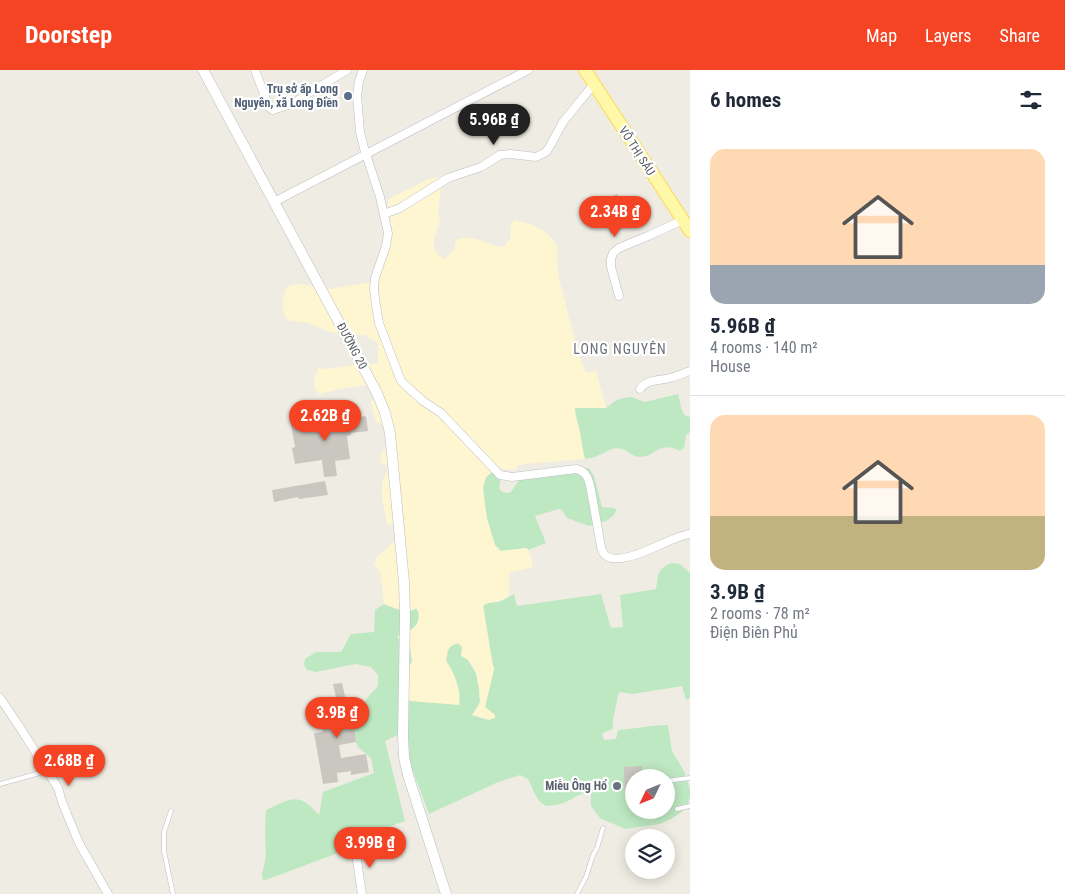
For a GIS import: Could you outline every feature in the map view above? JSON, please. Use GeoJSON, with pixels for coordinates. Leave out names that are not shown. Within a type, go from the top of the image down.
{"type":"FeatureCollection","features":[{"type":"Feature","properties":{"kind":"main road","name":"VÕ THỊ SÁU"},"geometry":{"type":"LineString","coordinates":[[585,70],[690,231]]}},
{"type":"Feature","properties":{"kind":"street","name":"ĐƯỜNG 20"},"geometry":{"type":"LineString","coordinates":[[203,70],[377,393],[388,423],[392,443],[404,588],[403,746],[405,766],[446,894]]}},
{"type":"Feature","properties":{"kind":"street"},"geometry":{"type":"LineString","coordinates":[[255,70],[269,107],[273,110],[294,103],[347,70]]}},
{"type":"Feature","properties":{"kind":"street"},"geometry":{"type":"LineString","coordinates":[[363,70],[357,96],[360,132],[388,226],[386,246],[375,278],[376,306],[379,323],[400,381],[441,413],[500,475],[512,477],[576,469],[585,473],[591,490],[601,547],[607,556],[624,558],[638,555],[675,538],[690,534]]}},
{"type":"Feature","properties":{"kind":"street"},"geometry":{"type":"LineString","coordinates":[[274,202],[528,70]]}},
{"type":"Feature","properties":{"kind":"street"},"geometry":{"type":"LineString","coordinates":[[384,214],[400,208],[448,178],[481,167],[500,155],[511,154],[536,157],[546,152],[563,122],[594,84]]}},
{"type":"Feature","properties":{"kind":"street"},"geometry":{"type":"LineString","coordinates":[[619,296],[611,267],[613,253],[682,220]]}},
{"type":"Feature","properties":{"kind":"street"},"geometry":{"type":"LineString","coordinates":[[640,389],[646,383],[690,371]]}},
{"type":"Feature","properties":{"kind":"street"},"geometry":{"type":"LineString","coordinates":[[0,698],[58,788],[79,843],[108,894]]}},
{"type":"Feature","properties":{"kind":"street"},"geometry":{"type":"LineString","coordinates":[[355,847],[362,894]]}},
{"type":"Feature","properties":{"kind":"lane"},"geometry":{"type":"LineString","coordinates":[[0,784],[47,771]]}},
{"type":"Feature","properties":{"kind":"lane"},"geometry":{"type":"LineString","coordinates":[[675,780],[690,778]]}},
{"type":"Feature","properties":{"kind":"lane"},"geometry":{"type":"LineString","coordinates":[[677,809],[690,806]]}},
{"type":"Feature","properties":{"kind":"lane"},"geometry":{"type":"LineString","coordinates":[[171,811],[164,832],[164,851],[173,894]]}},
{"type":"Feature","properties":{"kind":"lane"},"geometry":{"type":"LineString","coordinates":[[578,894],[603,828]]}},
{"type":"Feature","properties":{"kind":"green space"},"geometry":{"type":"Polygon","coordinates":[[[678,394],[684,415],[690,417],[690,432],[686,435],[684,448],[680,451],[666,447],[650,455],[640,457],[615,448],[596,457],[585,459],[574,408],[606,408],[623,398],[631,397],[645,402],[678,394]]]}},
{"type":"Feature","properties":{"kind":"green space"},"geometry":{"type":"Polygon","coordinates":[[[589,468],[594,476],[602,507],[617,510],[613,516],[606,521],[589,526],[567,518],[562,510],[559,509],[535,516],[546,543],[528,550],[527,548],[500,551],[495,545],[487,519],[483,487],[486,477],[492,472],[496,475],[500,480],[499,487],[501,491],[506,493],[511,492],[519,480],[589,468]]]}},
{"type":"Feature","properties":{"kind":"green space"},"geometry":{"type":"Polygon","coordinates":[[[671,563],[680,564],[690,573],[690,698],[686,700],[682,686],[633,694],[619,692],[613,719],[613,729],[602,733],[604,740],[616,739],[618,730],[668,725],[672,751],[684,771],[690,789],[688,804],[682,812],[675,816],[675,769],[625,769],[625,819],[671,819],[660,824],[625,829],[600,818],[591,806],[591,793],[579,795],[561,804],[547,806],[537,798],[528,779],[520,775],[496,783],[429,814],[399,734],[385,741],[405,821],[351,840],[349,849],[263,881],[262,874],[266,856],[266,810],[294,799],[300,800],[312,807],[319,815],[323,792],[374,773],[371,758],[358,747],[352,732],[367,698],[378,686],[378,675],[371,667],[355,664],[316,672],[307,670],[304,665],[305,659],[316,652],[341,652],[351,634],[374,632],[375,610],[384,604],[406,611],[417,608],[419,611],[418,623],[404,641],[410,645],[412,662],[408,668],[458,692],[451,668],[446,661],[448,650],[451,646],[458,643],[462,647],[464,658],[467,659],[476,673],[479,688],[480,702],[472,715],[489,720],[495,715],[485,707],[494,669],[483,605],[499,602],[514,594],[517,606],[601,594],[611,628],[623,627],[620,595],[656,589],[660,570],[671,563]]]}},
{"type":"Feature","properties":{"kind":"sand"},"geometry":{"type":"Polygon","coordinates":[[[439,177],[441,186],[438,213],[440,220],[434,248],[437,254],[444,259],[454,250],[456,240],[462,238],[475,239],[503,247],[510,239],[511,225],[515,220],[542,230],[557,245],[559,279],[579,356],[586,372],[596,371],[606,408],[575,408],[585,459],[524,464],[517,466],[515,470],[502,469],[445,414],[425,399],[402,377],[381,324],[378,303],[379,280],[392,236],[388,200],[427,180],[439,177]]]}},
{"type":"Feature","properties":{"kind":"sand"},"geometry":{"type":"Polygon","coordinates":[[[372,282],[377,324],[394,373],[403,388],[443,418],[492,472],[486,477],[483,487],[487,519],[495,545],[501,551],[527,548],[531,557],[533,567],[509,573],[509,596],[483,606],[494,669],[485,707],[495,715],[495,718],[489,720],[472,715],[480,702],[479,688],[476,673],[467,659],[461,656],[462,647],[458,643],[451,646],[448,650],[446,661],[457,682],[459,705],[410,701],[405,694],[408,668],[412,662],[410,645],[398,639],[398,636],[406,629],[411,630],[413,628],[417,623],[419,614],[416,608],[405,611],[384,604],[380,571],[374,564],[377,557],[397,539],[396,525],[387,524],[382,496],[382,484],[388,467],[381,462],[381,452],[386,449],[390,441],[386,425],[376,422],[371,402],[378,395],[381,387],[367,385],[319,394],[314,385],[318,368],[327,369],[378,364],[378,343],[365,335],[343,335],[308,323],[287,320],[284,312],[282,304],[287,287],[296,284],[329,289],[372,282]]]}},
{"type":"Feature","properties":{"kind":"building"},"geometry":{"type":"Polygon","coordinates":[[[617,194],[623,206],[631,202],[633,206],[641,202],[648,218],[611,234],[604,219],[598,222],[590,207],[617,194]]]}},
{"type":"Feature","properties":{"kind":"building"},"geometry":{"type":"Polygon","coordinates":[[[366,416],[368,431],[351,433],[351,435],[347,436],[350,459],[335,461],[337,476],[324,477],[322,460],[295,464],[292,448],[295,447],[291,424],[315,421],[315,424],[366,416]]]}},
{"type":"Feature","properties":{"kind":"building"},"geometry":{"type":"Polygon","coordinates":[[[325,481],[328,495],[299,499],[298,497],[274,502],[272,490],[325,481]]]}},
{"type":"Feature","properties":{"kind":"building"},"geometry":{"type":"Polygon","coordinates":[[[342,683],[352,727],[354,726],[356,742],[339,745],[341,758],[366,754],[369,772],[351,775],[351,771],[337,773],[338,782],[323,784],[314,733],[323,732],[316,702],[336,697],[333,684],[342,683]]]}},
{"type":"Feature","properties":{"kind":"building"},"geometry":{"type":"Polygon","coordinates":[[[642,766],[642,769],[625,769],[625,798],[624,767],[642,766]]]}},
{"type":"Feature","properties":{"kind":"place","name":"Trụ sở ấp Long Nguyên, xã Long Điền"},"geometry":{"type":"Point","coordinates":[348,96]}},
{"type":"Feature","properties":{"kind":"place","name":"Miễu Ông Hổ"},"geometry":{"type":"Point","coordinates":[617,786]}},
{"type":"Feature","properties":{"kind":"district","name":"LONG NGUYÊN"},"geometry":{"type":"Point","coordinates":[620,349]}}]}
